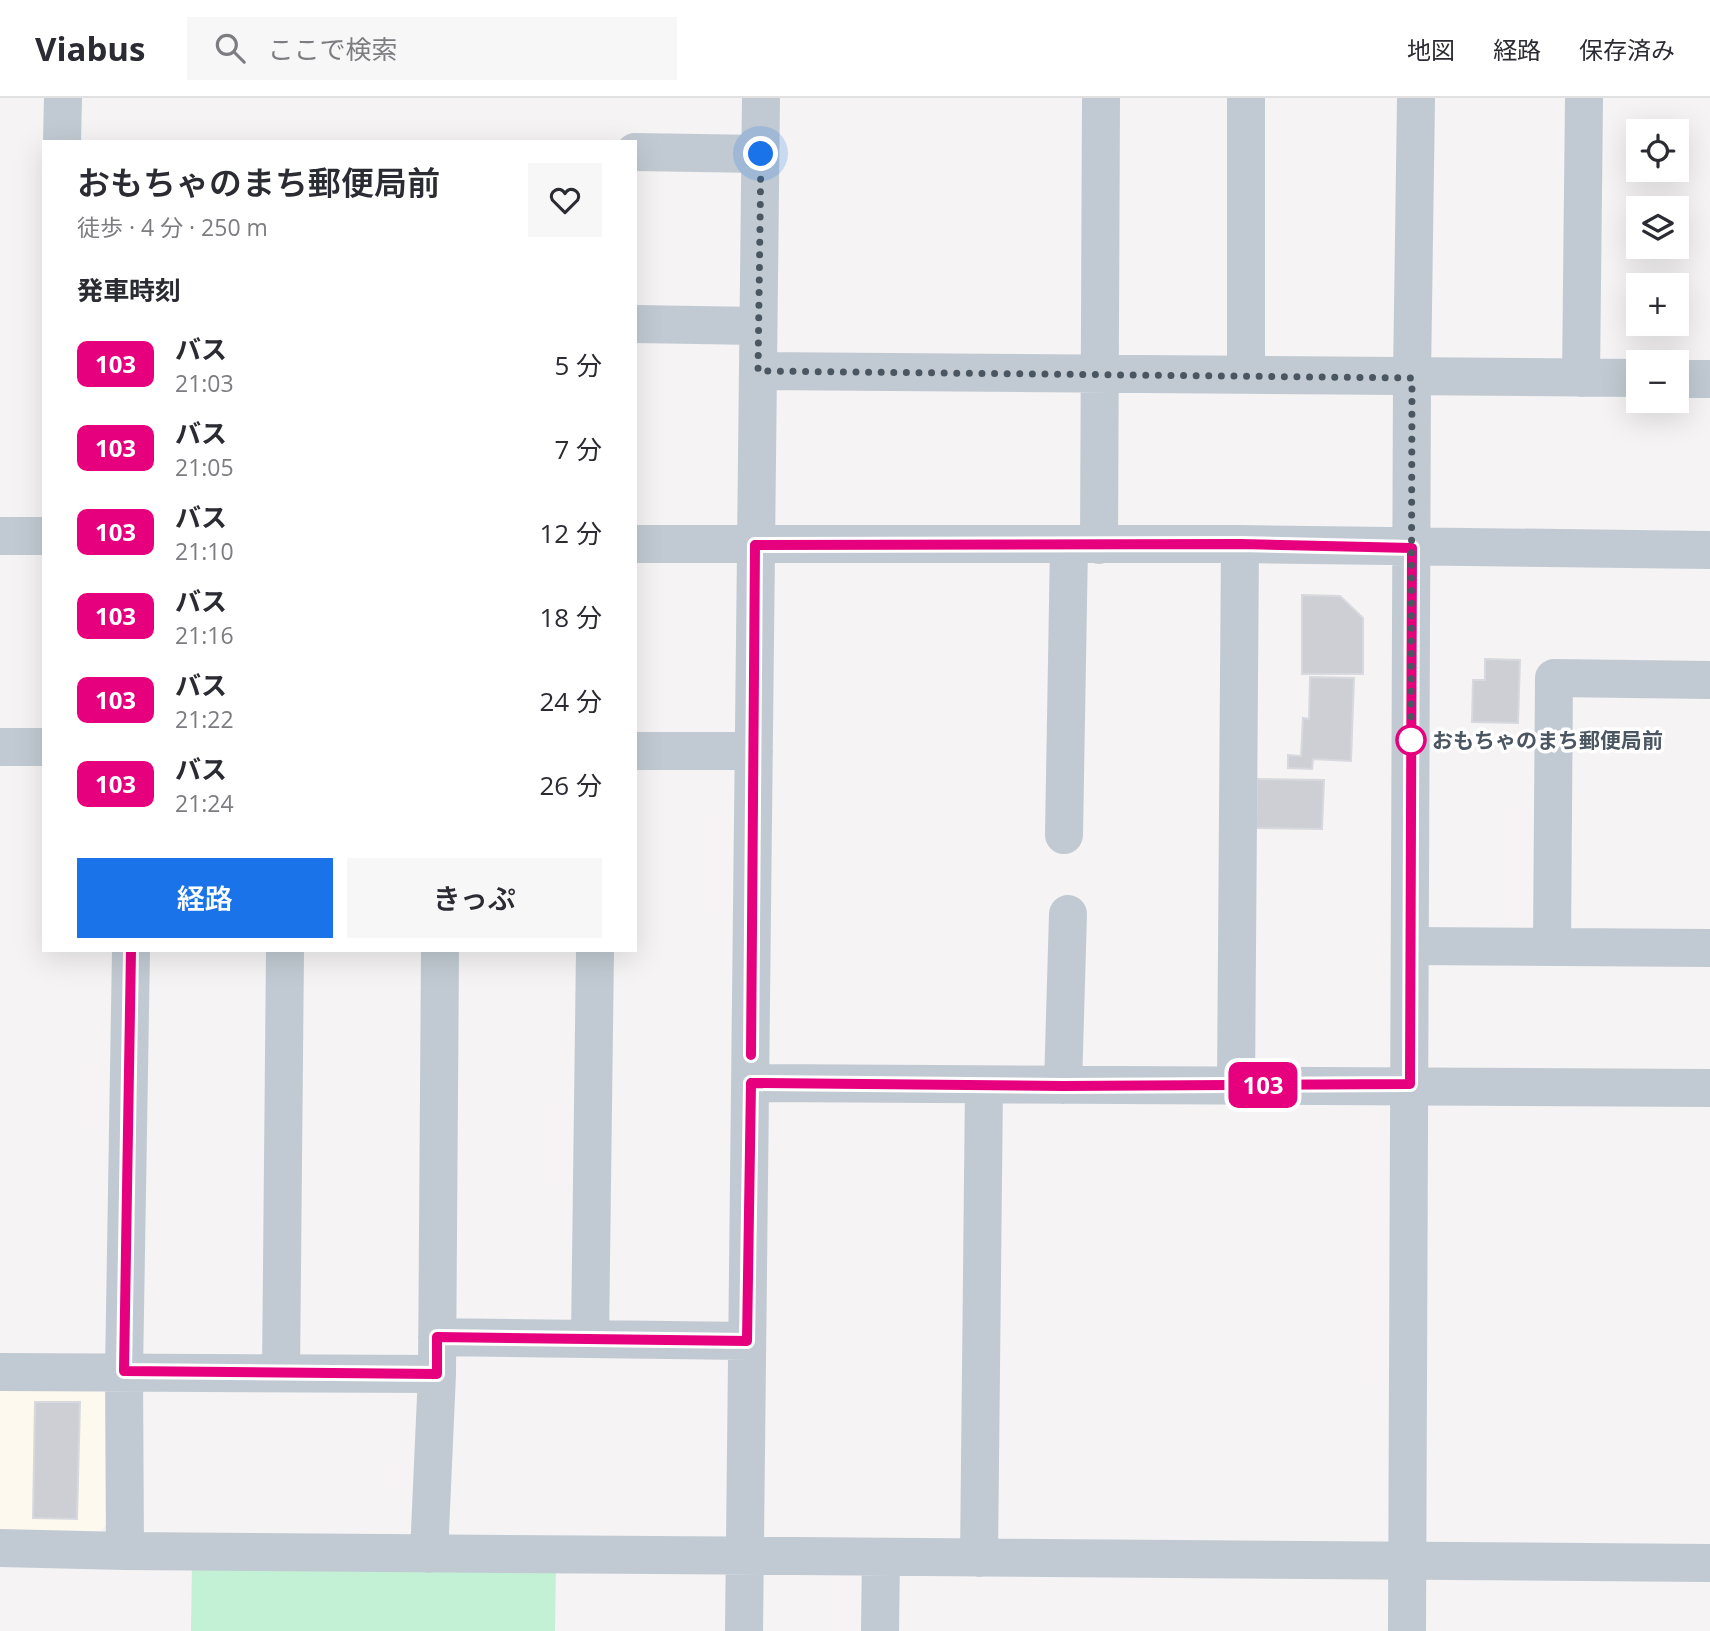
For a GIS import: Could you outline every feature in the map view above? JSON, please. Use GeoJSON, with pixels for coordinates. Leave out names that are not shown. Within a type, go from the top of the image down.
{"type":"FeatureCollection","features":[{"type":"Feature","properties":{"kind":"street"},"geometry":{"type":"LineString","coordinates":[[62,140],[63,98]]}},
{"type":"Feature","properties":{"kind":"street"},"geometry":{"type":"LineString","coordinates":[[744,1631],[761,98]]}},
{"type":"Feature","properties":{"kind":"street"},"geometry":{"type":"LineString","coordinates":[[1064,835],[1084,545],[1101,374],[1101,98]]}},
{"type":"Feature","properties":{"kind":"street"},"geometry":{"type":"LineString","coordinates":[[1246,375],[1247,98]]}},
{"type":"Feature","properties":{"kind":"street"},"geometry":{"type":"LineString","coordinates":[[1407,1631],[1412,378],[1416,98]]}},
{"type":"Feature","properties":{"kind":"street"},"geometry":{"type":"LineString","coordinates":[[1581,378],[1584,98]]}},
{"type":"Feature","properties":{"kind":"street"},"geometry":{"type":"LineString","coordinates":[[637,152],[761,154]]}},
{"type":"Feature","properties":{"kind":"street"},"geometry":{"type":"LineString","coordinates":[[637,324],[758,326]]}},
{"type":"Feature","properties":{"kind":"street"},"geometry":{"type":"LineString","coordinates":[[758,371],[1626,378]]}},
{"type":"Feature","properties":{"kind":"street"},"geometry":{"type":"LineString","coordinates":[[1689,379],[1710,379]]}},
{"type":"Feature","properties":{"kind":"street"},"geometry":{"type":"LineString","coordinates":[[0,536],[42,536]]}},
{"type":"Feature","properties":{"kind":"street"},"geometry":{"type":"LineString","coordinates":[[637,544],[1240,544],[1710,550]]}},
{"type":"Feature","properties":{"kind":"street"},"geometry":{"type":"LineString","coordinates":[[1236,1085],[1240,544]]}},
{"type":"Feature","properties":{"kind":"street"},"geometry":{"type":"LineString","coordinates":[[1552,947],[1554,678],[1710,680]]}},
{"type":"Feature","properties":{"kind":"street"},"geometry":{"type":"LineString","coordinates":[[0,747],[42,747]]}},
{"type":"Feature","properties":{"kind":"street"},"geometry":{"type":"LineString","coordinates":[[637,751],[754,751]]}},
{"type":"Feature","properties":{"kind":"street"},"geometry":{"type":"LineString","coordinates":[[1063,1086],[1068,914]]}},
{"type":"Feature","properties":{"kind":"street"},"geometry":{"type":"LineString","coordinates":[[1411,946],[1710,948]]}},
{"type":"Feature","properties":{"kind":"street"},"geometry":{"type":"LineString","coordinates":[[125,1552],[124,1371],[131,952]]}},
{"type":"Feature","properties":{"kind":"street"},"geometry":{"type":"LineString","coordinates":[[281,1373],[285,952]]}},
{"type":"Feature","properties":{"kind":"street"},"geometry":{"type":"LineString","coordinates":[[429,1554],[437,1355],[440,952]]}},
{"type":"Feature","properties":{"kind":"street"},"geometry":{"type":"LineString","coordinates":[[590,1339],[595,952]]}},
{"type":"Feature","properties":{"kind":"street"},"geometry":{"type":"LineString","coordinates":[[751,1083],[1063,1086],[1410,1084],[1710,1088]]}},
{"type":"Feature","properties":{"kind":"street"},"geometry":{"type":"LineString","coordinates":[[979,1558],[984,1085]]}},
{"type":"Feature","properties":{"kind":"street"},"geometry":{"type":"LineString","coordinates":[[0,1372],[281,1373],[590,1339],[747,1341]]}},
{"type":"Feature","properties":{"kind":"street"},"geometry":{"type":"LineString","coordinates":[[0,1548],[125,1552],[1710,1563]]}},
{"type":"Feature","properties":{"kind":"street"},"geometry":{"type":"LineString","coordinates":[[880,1631],[881,1557]]}},
{"type":"Feature","properties":{"kind":"shaded area"},"geometry":{"type":"Polygon","coordinates":[[[0,1380],[114,1392],[110,1522],[96,1535],[0,1532],[0,1380]]]}},
{"type":"Feature","properties":{"kind":"green space"},"geometry":{"type":"Polygon","coordinates":[[[192,1560],[556,1564],[555,1631],[191,1631],[192,1560]]]}},
{"type":"Feature","properties":{"kind":"building"},"geometry":{"type":"Polygon","coordinates":[[[1302,595],[1340,596],[1363,618],[1363,674],[1302,674],[1302,595]]]}},
{"type":"Feature","properties":{"kind":"building"},"geometry":{"type":"Polygon","coordinates":[[[1485,659],[1520,660],[1518,723],[1472,722],[1473,680],[1485,680],[1485,659]]]}},
{"type":"Feature","properties":{"kind":"building"},"geometry":{"type":"Polygon","coordinates":[[[1310,677],[1354,678],[1351,761],[1313,759],[1312,769],[1288,768],[1288,755],[1301,756],[1303,718],[1309,719],[1310,677]]]}},
{"type":"Feature","properties":{"kind":"building"},"geometry":{"type":"Polygon","coordinates":[[[1257,779],[1324,780],[1322,829],[1256,828],[1257,779]]]}},
{"type":"Feature","properties":{"kind":"building"},"geometry":{"type":"Polygon","coordinates":[[[35,1402],[80,1402],[77,1519],[33,1518],[35,1402]]]}},
{"type":"Feature","properties":{"kind":"bus line","name":"103"},"geometry":{"type":"LineString","coordinates":[[131,952],[124,1371],[437,1374],[437,1337],[747,1341],[751,1083],[1063,1086],[1410,1084],[1412,548],[1240,544],[755,545],[751,1055]]}},
{"type":"Feature","properties":{"kind":"place","name":"おもちゃのまち郵便局前"},"geometry":{"type":"Point","coordinates":[1411,740]}},
{"type":"Feature","properties":{"kind":"route"},"geometry":{"type":"LineString","coordinates":[[761,154],[758,371],[1412,378],[1411,740]]}}]}
